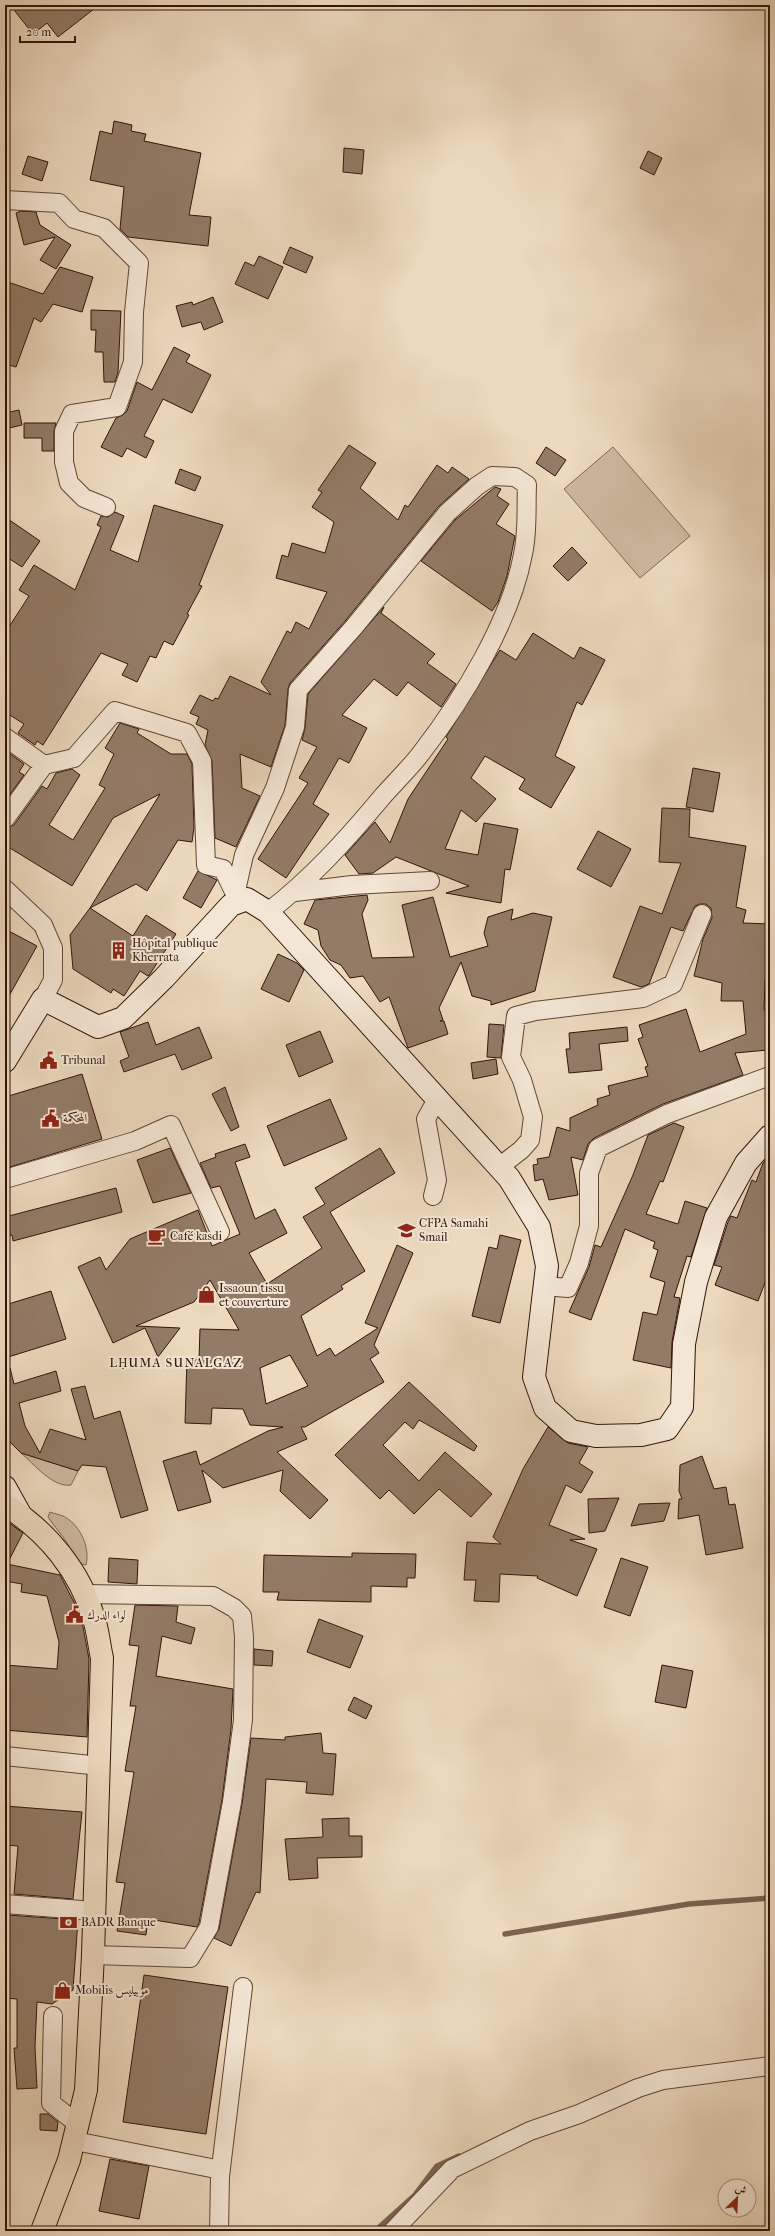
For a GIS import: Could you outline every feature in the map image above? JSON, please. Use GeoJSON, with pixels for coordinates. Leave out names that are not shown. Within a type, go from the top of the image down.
{"type":"FeatureCollection","features":[{"type":"Feature","properties":{"kind":"main road"},"geometry":{"type":"LineString","coordinates":[[12,1509],[48,1538],[68,1564],[85,1594],[94,1620],[102,1658],[100,1766],[86,2090],[70,2160],[42,2231]]}},
{"type":"Feature","properties":{"kind":"street"},"geometry":{"type":"LineString","coordinates":[[5,200],[60,203],[74,219],[104,228],[139,263],[134,312],[133,362],[117,407],[72,414],[64,431],[64,462],[69,483],[84,498],[106,507]]}},
{"type":"Feature","properties":{"kind":"street"},"geometry":{"type":"LineString","coordinates":[[239,902],[238,886],[244,855],[275,788],[296,727],[298,690],[354,627],[447,512],[477,486],[492,476],[515,477],[527,485],[524,553],[514,588],[495,634],[465,688],[422,752],[342,844],[294,892],[268,912]]}},
{"type":"Feature","properties":{"kind":"street"},"geometry":{"type":"LineString","coordinates":[[5,819],[44,765],[74,758],[115,711],[187,733],[202,760],[206,865],[223,869],[239,902]]}},
{"type":"Feature","properties":{"kind":"street"},"geometry":{"type":"LineString","coordinates":[[5,737],[44,765]]}},
{"type":"Feature","properties":{"kind":"street"},"geometry":{"type":"LineString","coordinates":[[294,892],[352,885],[430,881]]}},
{"type":"Feature","properties":{"kind":"street"},"geometry":{"type":"LineString","coordinates":[[5,889],[43,925],[53,948],[54,980],[5,1061]]}},
{"type":"Feature","properties":{"kind":"street"},"geometry":{"type":"LineString","coordinates":[[43,999],[98,1027],[123,1018],[164,978],[231,905],[247,899],[268,912],[508,1178],[539,1227],[547,1266],[534,1377],[545,1408],[571,1431],[596,1436],[641,1435],[667,1429],[682,1407],[684,1344],[696,1282],[716,1217],[746,1163],[770,1136]]}},
{"type":"Feature","properties":{"kind":"street"},"geometry":{"type":"LineString","coordinates":[[498,1167],[521,1150],[530,1140],[533,1117],[522,1080],[511,1058],[516,1016],[535,1011],[643,998],[673,984],[702,914]]}},
{"type":"Feature","properties":{"kind":"street"},"geometry":{"type":"LineString","coordinates":[[544,1286],[568,1288],[579,1263],[589,1226],[589,1173],[598,1148],[667,1114],[770,1076]]}},
{"type":"Feature","properties":{"kind":"street"},"geometry":{"type":"LineString","coordinates":[[433,1196],[437,1180],[426,1119],[437,1099]]}},
{"type":"Feature","properties":{"kind":"street"},"geometry":{"type":"LineString","coordinates":[[5,1179],[135,1141],[171,1125],[220,1232]]}},
{"type":"Feature","properties":{"kind":"street"},"geometry":{"type":"LineString","coordinates":[[5,1487],[12,1509]]}},
{"type":"Feature","properties":{"kind":"street"},"geometry":{"type":"LineString","coordinates":[[85,1594],[213,1596],[234,1608],[242,1616],[244,1637],[242,1720],[232,1802],[209,1927],[190,1958],[93,1955]]}},
{"type":"Feature","properties":{"kind":"street"},"geometry":{"type":"LineString","coordinates":[[5,1756],[100,1766]]}},
{"type":"Feature","properties":{"kind":"street"},"geometry":{"type":"LineString","coordinates":[[5,1904],[94,1911]]}},
{"type":"Feature","properties":{"kind":"street"},"geometry":{"type":"LineString","coordinates":[[219,2231],[221,2170],[243,1987]]}},
{"type":"Feature","properties":{"kind":"street"},"geometry":{"type":"LineString","coordinates":[[53,2016],[51,2103],[77,2133],[221,2170]]}},
{"type":"Feature","properties":{"kind":"street"},"geometry":{"type":"LineString","coordinates":[[393,2231],[452,2168],[530,2131],[579,2114],[638,2088],[663,2080],[770,2066]]}},
{"type":"Feature","properties":{"kind":"shaded area"},"geometry":{"type":"Polygon","coordinates":[[[613,447],[690,536],[640,578],[564,489],[613,447]]]}},
{"type":"Feature","properties":{"kind":"shaded area"},"geometry":{"type":"Polygon","coordinates":[[[21,1453],[78,1471],[71,1485],[57,1483],[44,1474],[21,1453]]]}},
{"type":"Feature","properties":{"kind":"shaded area"},"geometry":{"type":"Polygon","coordinates":[[[50,1512],[66,1518],[77,1528],[86,1546],[86,1565],[76,1561],[65,1540],[48,1517],[50,1512]]]}},
{"type":"Feature","properties":{"kind":"building"},"geometry":{"type":"Polygon","coordinates":[[[10,5],[99,5],[58,37],[47,23],[33,34],[10,5]]]}},
{"type":"Feature","properties":{"kind":"building"},"geometry":{"type":"Polygon","coordinates":[[[114,121],[132,125],[131,131],[146,134],[144,141],[201,153],[189,215],[211,217],[208,246],[128,237],[120,229],[124,187],[90,180],[100,131],[112,134],[114,121]]]}},
{"type":"Feature","properties":{"kind":"building"},"geometry":{"type":"Polygon","coordinates":[[[344,148],[364,150],[362,174],[343,172],[344,148]]]}},
{"type":"Feature","properties":{"kind":"building"},"geometry":{"type":"Polygon","coordinates":[[[648,151],[662,158],[654,175],[640,168],[648,151]]]}},
{"type":"Feature","properties":{"kind":"building"},"geometry":{"type":"Polygon","coordinates":[[[28,156],[48,162],[42,181],[22,174],[28,156]]]}},
{"type":"Feature","properties":{"kind":"building"},"geometry":{"type":"Polygon","coordinates":[[[21,211],[36,212],[40,225],[71,245],[56,269],[40,260],[55,237],[24,245],[16,213],[21,211]]]}},
{"type":"Feature","properties":{"kind":"building"},"geometry":{"type":"Polygon","coordinates":[[[290,247],[313,257],[306,273],[283,263],[290,247]]]}},
{"type":"Feature","properties":{"kind":"building"},"geometry":{"type":"Polygon","coordinates":[[[259,256],[283,267],[268,299],[235,284],[245,262],[254,266],[259,256]]]}},
{"type":"Feature","properties":{"kind":"building"},"geometry":{"type":"Polygon","coordinates":[[[60,267],[93,277],[82,312],[53,304],[41,322],[34,318],[16,367],[5,364],[5,281],[43,294],[60,267]]]}},
{"type":"Feature","properties":{"kind":"building"},"geometry":{"type":"Polygon","coordinates":[[[213,297],[223,322],[204,330],[201,322],[182,327],[176,306],[192,302],[193,305],[213,297]]]}},
{"type":"Feature","properties":{"kind":"building"},"geometry":{"type":"Polygon","coordinates":[[[91,310],[121,311],[118,372],[115,382],[104,382],[103,352],[95,352],[96,330],[91,330],[91,310]]]}},
{"type":"Feature","properties":{"kind":"building"},"geometry":{"type":"Polygon","coordinates":[[[174,347],[190,355],[186,362],[211,375],[192,413],[163,399],[144,436],[154,441],[146,458],[127,448],[122,457],[101,447],[116,418],[123,415],[127,411],[137,382],[152,390],[174,347]]]}},
{"type":"Feature","properties":{"kind":"building"},"geometry":{"type":"Polygon","coordinates":[[[19,410],[22,425],[5,429],[5,413],[19,410]]]}},
{"type":"Feature","properties":{"kind":"building"},"geometry":{"type":"Polygon","coordinates":[[[24,423],[56,423],[54,431],[54,451],[42,451],[42,438],[24,438],[24,423]]]}},
{"type":"Feature","properties":{"kind":"building"},"geometry":{"type":"Polygon","coordinates":[[[349,445],[376,463],[360,488],[398,520],[405,505],[408,507],[437,465],[448,473],[452,467],[469,479],[439,506],[346,620],[290,683],[288,689],[285,725],[271,767],[240,754],[242,788],[260,796],[236,847],[215,838],[212,761],[205,745],[208,730],[196,724],[199,717],[190,713],[200,695],[213,701],[215,698],[218,699],[230,676],[271,695],[261,682],[287,631],[291,633],[296,622],[309,629],[327,592],[276,578],[282,555],[288,557],[292,543],[325,553],[334,522],[312,507],[322,492],[318,490],[349,445]]]}},
{"type":"Feature","properties":{"kind":"building"},"geometry":{"type":"Polygon","coordinates":[[[546,447],[566,460],[555,476],[536,463],[546,447]]]}},
{"type":"Feature","properties":{"kind":"building"},"geometry":{"type":"Polygon","coordinates":[[[180,469],[201,477],[195,491],[175,483],[180,469]]]}},
{"type":"Feature","properties":{"kind":"building"},"geometry":{"type":"Polygon","coordinates":[[[495,487],[501,489],[497,496],[509,504],[496,524],[515,536],[507,576],[498,602],[492,611],[421,561],[455,520],[495,487]]]}},
{"type":"Feature","properties":{"kind":"building"},"geometry":{"type":"Polygon","coordinates":[[[154,505],[223,525],[199,585],[202,586],[187,614],[189,615],[173,645],[164,641],[156,658],[150,656],[137,682],[122,675],[128,664],[101,653],[43,745],[37,741],[35,745],[18,733],[24,724],[5,712],[5,633],[29,596],[19,590],[34,565],[75,590],[101,527],[97,525],[101,516],[108,517],[115,512],[124,516],[110,550],[138,562],[154,505]]]}},
{"type":"Feature","properties":{"kind":"building"},"geometry":{"type":"Polygon","coordinates":[[[5,517],[40,541],[22,567],[5,556],[5,517]]]}},
{"type":"Feature","properties":{"kind":"building"},"geometry":{"type":"Polygon","coordinates":[[[572,547],[587,563],[568,581],[553,566],[572,547]]]}},
{"type":"Feature","properties":{"kind":"building"},"geometry":{"type":"Polygon","coordinates":[[[384,607],[381,613],[435,654],[427,663],[456,684],[441,707],[408,682],[397,696],[374,679],[342,715],[367,728],[349,763],[339,758],[313,804],[329,814],[286,878],[258,859],[308,783],[299,778],[317,747],[302,740],[305,728],[308,694],[384,607]]]}},
{"type":"Feature","properties":{"kind":"building"},"geometry":{"type":"Polygon","coordinates":[[[533,633],[574,659],[580,647],[605,660],[582,705],[577,702],[555,756],[575,767],[551,808],[519,789],[525,779],[485,756],[471,778],[496,799],[476,822],[461,810],[445,849],[478,855],[484,823],[518,829],[510,870],[505,869],[501,903],[446,893],[469,886],[396,857],[373,873],[359,874],[345,855],[375,822],[390,843],[408,799],[448,739],[446,737],[500,650],[516,660],[533,633]]]}},
{"type":"Feature","properties":{"kind":"building"},"geometry":{"type":"Polygon","coordinates":[[[120,723],[139,729],[137,733],[171,754],[187,754],[192,764],[194,828],[192,842],[178,840],[147,891],[136,884],[90,908],[160,794],[113,818],[72,886],[5,845],[5,829],[14,825],[42,786],[47,789],[56,773],[72,769],[80,775],[49,825],[73,840],[105,788],[99,785],[114,754],[105,748],[120,723]]]}},
{"type":"Feature","properties":{"kind":"building"},"geometry":{"type":"Polygon","coordinates":[[[6,751],[24,764],[19,772],[24,775],[5,801],[6,751]]]}},
{"type":"Feature","properties":{"kind":"building"},"geometry":{"type":"Polygon","coordinates":[[[693,768],[720,773],[713,812],[686,807],[693,768]]]}},
{"type":"Feature","properties":{"kind":"building"},"geometry":{"type":"Polygon","coordinates":[[[662,808],[690,809],[689,837],[746,846],[736,907],[746,910],[743,923],[770,924],[770,980],[765,980],[764,1010],[770,1009],[770,1029],[766,1029],[768,1050],[735,1053],[743,1075],[663,1104],[594,1138],[588,1144],[583,1160],[571,1157],[578,1195],[549,1200],[543,1179],[535,1181],[533,1165],[538,1164],[537,1159],[549,1157],[557,1127],[570,1131],[570,1118],[598,1105],[597,1099],[610,1095],[608,1086],[648,1076],[645,1067],[648,1066],[638,1039],[643,1037],[639,1025],[686,1009],[700,1052],[746,1034],[743,1001],[721,1001],[722,983],[694,976],[703,939],[712,918],[711,908],[706,904],[695,906],[683,931],[671,927],[649,984],[641,987],[613,977],[640,906],[662,914],[681,863],[659,862],[662,808]]]}},
{"type":"Feature","properties":{"kind":"building"},"geometry":{"type":"Polygon","coordinates":[[[598,831],[631,849],[611,887],[577,869],[598,831]]]}},
{"type":"Feature","properties":{"kind":"building"},"geometry":{"type":"Polygon","coordinates":[[[198,871],[217,880],[201,908],[183,898],[198,871]]]}},
{"type":"Feature","properties":{"kind":"building"},"geometry":{"type":"Polygon","coordinates":[[[367,895],[368,900],[362,914],[372,958],[414,957],[402,905],[433,897],[450,957],[488,946],[484,933],[488,917],[513,909],[511,920],[533,913],[552,917],[535,991],[491,1005],[491,1001],[472,996],[461,962],[439,1008],[443,1020],[440,1021],[444,1021],[448,1034],[408,1048],[389,997],[380,1002],[363,976],[350,978],[341,965],[330,960],[321,946],[318,930],[304,924],[315,900],[367,895]]]}},
{"type":"Feature","properties":{"kind":"building","name":"Hôpital publique Kherrata"},"geometry":{"type":"Polygon","coordinates":[[[90,908],[133,936],[146,915],[176,934],[150,974],[148,976],[140,971],[124,996],[113,989],[111,993],[73,969],[70,935],[90,908]]]}},
{"type":"Feature","properties":{"kind":"building"},"geometry":{"type":"Polygon","coordinates":[[[5,929],[37,946],[5,1003],[5,929]]]}},
{"type":"Feature","properties":{"kind":"building"},"geometry":{"type":"Polygon","coordinates":[[[278,954],[297,963],[304,970],[289,1002],[261,989],[278,954]]]}},
{"type":"Feature","properties":{"kind":"building"},"geometry":{"type":"Polygon","coordinates":[[[148,1022],[156,1045],[199,1027],[212,1058],[182,1070],[175,1054],[124,1072],[120,1061],[129,1057],[120,1032],[148,1022]]]}},
{"type":"Feature","properties":{"kind":"building"},"geometry":{"type":"Polygon","coordinates":[[[489,1024],[504,1025],[501,1058],[487,1057],[489,1024]]]}},
{"type":"Feature","properties":{"kind":"building"},"geometry":{"type":"Polygon","coordinates":[[[627,1027],[628,1041],[599,1044],[602,1070],[569,1073],[566,1049],[570,1049],[569,1033],[627,1027]]]}},
{"type":"Feature","properties":{"kind":"building"},"geometry":{"type":"Polygon","coordinates":[[[320,1031],[333,1062],[299,1077],[286,1045],[320,1031]]]}},
{"type":"Feature","properties":{"kind":"building"},"geometry":{"type":"Polygon","coordinates":[[[496,1059],[498,1074],[473,1079],[471,1063],[496,1059]]]}},
{"type":"Feature","properties":{"kind":"building","name":"المحكمة"},"geometry":{"type":"Polygon","coordinates":[[[82,1074],[102,1139],[10,1167],[5,1150],[5,1097],[82,1074]]]}},
{"type":"Feature","properties":{"kind":"building"},"geometry":{"type":"Polygon","coordinates":[[[225,1087],[239,1127],[231,1131],[212,1094],[225,1087]]]}},
{"type":"Feature","properties":{"kind":"building"},"geometry":{"type":"Polygon","coordinates":[[[330,1099],[347,1139],[284,1166],[267,1126],[330,1099]]]}},
{"type":"Feature","properties":{"kind":"building"},"geometry":{"type":"Polygon","coordinates":[[[674,1123],[684,1127],[663,1182],[660,1181],[646,1214],[678,1224],[685,1201],[707,1208],[691,1257],[687,1256],[674,1297],[680,1298],[672,1342],[671,1368],[633,1360],[643,1312],[657,1315],[665,1282],[650,1277],[658,1250],[653,1248],[655,1242],[625,1229],[591,1320],[569,1312],[589,1267],[595,1245],[601,1247],[633,1175],[648,1135],[674,1123]]]}},
{"type":"Feature","properties":{"kind":"building"},"geometry":{"type":"Polygon","coordinates":[[[245,1144],[250,1157],[235,1162],[255,1219],[275,1209],[287,1233],[249,1253],[267,1284],[322,1248],[303,1217],[325,1204],[315,1188],[380,1148],[395,1173],[330,1212],[365,1271],[341,1286],[343,1289],[301,1316],[317,1356],[330,1348],[335,1356],[378,1328],[365,1323],[397,1245],[413,1253],[374,1345],[379,1353],[370,1359],[384,1382],[305,1427],[301,1427],[307,1439],[277,1452],[328,1500],[310,1519],[280,1491],[283,1470],[223,1488],[202,1470],[211,1502],[178,1511],[163,1461],[196,1451],[200,1465],[268,1431],[283,1427],[250,1425],[243,1409],[212,1408],[211,1424],[185,1423],[187,1359],[199,1359],[200,1329],[239,1330],[210,1280],[194,1302],[136,1326],[180,1328],[158,1357],[145,1328],[113,1343],[78,1267],[100,1257],[106,1270],[130,1239],[198,1210],[212,1246],[240,1234],[220,1186],[211,1188],[200,1163],[216,1157],[215,1154],[245,1144]],[[290,1355],[260,1368],[266,1404],[308,1386],[290,1355]]]}},
{"type":"Feature","properties":{"kind":"building"},"geometry":{"type":"Polygon","coordinates":[[[170,1148],[191,1193],[153,1203],[137,1160],[170,1148]]]}},
{"type":"Feature","properties":{"kind":"building"},"geometry":{"type":"Polygon","coordinates":[[[770,1155],[770,1282],[766,1280],[758,1301],[715,1285],[722,1267],[714,1265],[731,1216],[737,1218],[752,1180],[756,1182],[763,1163],[770,1155]]]}},
{"type":"Feature","properties":{"kind":"building"},"geometry":{"type":"Polygon","coordinates":[[[116,1188],[122,1212],[13,1241],[12,1235],[5,1237],[5,1217],[116,1188]]]}},
{"type":"Feature","properties":{"kind":"building"},"geometry":{"type":"Polygon","coordinates":[[[500,1235],[521,1240],[500,1323],[472,1316],[489,1247],[497,1249],[500,1235]]]}},
{"type":"Feature","properties":{"kind":"building"},"geometry":{"type":"Polygon","coordinates":[[[51,1291],[66,1339],[5,1358],[5,1305],[51,1291]]]}},
{"type":"Feature","properties":{"kind":"building"},"geometry":{"type":"Polygon","coordinates":[[[10,1368],[14,1384],[56,1371],[61,1391],[19,1403],[25,1426],[40,1453],[50,1429],[86,1440],[71,1389],[85,1386],[94,1419],[120,1411],[148,1510],[121,1518],[106,1467],[82,1465],[78,1471],[21,1453],[10,1442],[5,1431],[5,1369],[10,1368]]]}},
{"type":"Feature","properties":{"kind":"building"},"geometry":{"type":"Polygon","coordinates":[[[409,1382],[477,1446],[474,1451],[419,1420],[413,1429],[405,1422],[383,1445],[419,1481],[445,1452],[492,1494],[471,1517],[439,1489],[414,1514],[389,1490],[380,1499],[335,1455],[409,1382]]]}},
{"type":"Feature","properties":{"kind":"building"},"geometry":{"type":"Polygon","coordinates":[[[548,1427],[568,1443],[588,1447],[579,1463],[593,1472],[581,1493],[566,1485],[549,1525],[585,1539],[570,1540],[597,1549],[577,1596],[537,1578],[538,1576],[500,1574],[499,1602],[474,1601],[476,1580],[464,1580],[467,1542],[501,1544],[493,1537],[523,1469],[548,1427]]]}},
{"type":"Feature","properties":{"kind":"building"},"geometry":{"type":"Polygon","coordinates":[[[702,1456],[714,1489],[726,1487],[729,1505],[735,1504],[743,1548],[706,1555],[699,1515],[678,1519],[679,1499],[682,1499],[679,1491],[680,1465],[702,1456]]]}},
{"type":"Feature","properties":{"kind":"building"},"geometry":{"type":"Polygon","coordinates":[[[619,1498],[605,1531],[589,1533],[588,1499],[619,1498]]]}},
{"type":"Feature","properties":{"kind":"building"},"geometry":{"type":"Polygon","coordinates":[[[670,1503],[664,1521],[631,1526],[639,1504],[670,1503]]]}},
{"type":"Feature","properties":{"kind":"building"},"geometry":{"type":"Polygon","coordinates":[[[5,1520],[23,1533],[7,1564],[60,1575],[76,1606],[83,1627],[89,1659],[87,1737],[5,1730],[5,1665],[57,1669],[59,1642],[47,1596],[21,1592],[22,1584],[5,1581],[5,1520]]]}},
{"type":"Feature","properties":{"kind":"building"},"geometry":{"type":"Polygon","coordinates":[[[352,1553],[416,1554],[415,1578],[407,1578],[407,1587],[371,1586],[371,1602],[277,1600],[279,1592],[263,1592],[264,1555],[352,1557],[352,1553]]]}},
{"type":"Feature","properties":{"kind":"building"},"geometry":{"type":"Polygon","coordinates":[[[109,1558],[138,1560],[137,1584],[108,1582],[109,1558]]]}},
{"type":"Feature","properties":{"kind":"building"},"geometry":{"type":"Polygon","coordinates":[[[621,1558],[648,1567],[630,1616],[604,1607],[621,1558]]]}},
{"type":"Feature","properties":{"kind":"building"},"geometry":{"type":"Polygon","coordinates":[[[135,1605],[178,1606],[176,1622],[195,1628],[191,1644],[162,1636],[156,1676],[233,1689],[231,1729],[222,1800],[199,1923],[197,1927],[148,1919],[146,1935],[117,1931],[125,1883],[116,1882],[134,1772],[125,1771],[136,1706],[130,1706],[139,1646],[129,1645],[135,1605]]]}},
{"type":"Feature","properties":{"kind":"building"},"geometry":{"type":"Polygon","coordinates":[[[319,1619],[363,1636],[350,1668],[307,1652],[319,1619]]]}},
{"type":"Feature","properties":{"kind":"building"},"geometry":{"type":"Polygon","coordinates":[[[254,1649],[273,1651],[272,1666],[254,1665],[254,1649]]]}},
{"type":"Feature","properties":{"kind":"building"},"geometry":{"type":"Polygon","coordinates":[[[662,1665],[693,1671],[686,1708],[655,1702],[662,1665]]]}},
{"type":"Feature","properties":{"kind":"building"},"geometry":{"type":"Polygon","coordinates":[[[354,1697],[372,1706],[366,1719],[348,1710],[354,1697]]]}},
{"type":"Feature","properties":{"kind":"building"},"geometry":{"type":"Polygon","coordinates":[[[321,1733],[323,1753],[336,1754],[333,1795],[306,1793],[307,1782],[266,1779],[260,1893],[256,1892],[231,1946],[214,1938],[219,1929],[242,1804],[251,1738],[285,1740],[285,1737],[321,1733]]]}},
{"type":"Feature","properties":{"kind":"building"},"geometry":{"type":"Polygon","coordinates":[[[5,1806],[82,1812],[73,1899],[14,1894],[18,1846],[5,1845],[5,1806]]]}},
{"type":"Feature","properties":{"kind":"building"},"geometry":{"type":"Polygon","coordinates":[[[349,1818],[349,1836],[362,1836],[362,1857],[317,1858],[318,1878],[289,1880],[285,1839],[323,1837],[322,1819],[349,1818]]]}},
{"type":"Feature","properties":{"kind":"building"},"geometry":{"type":"Polygon","coordinates":[[[7,1915],[78,1920],[73,1990],[52,2004],[37,2002],[35,2047],[37,2088],[17,2089],[14,2048],[17,2048],[17,1999],[5,1998],[7,1915]]]}},
{"type":"Feature","properties":{"kind":"building"},"geometry":{"type":"Polygon","coordinates":[[[144,1975],[228,1987],[206,2134],[123,2122],[144,1975]]]}},
{"type":"Feature","properties":{"kind":"building"},"geometry":{"type":"Polygon","coordinates":[[[40,2114],[48,2114],[58,2122],[57,2131],[40,2130],[40,2114]]]}},
{"type":"Feature","properties":{"kind":"building"},"geometry":{"type":"Polygon","coordinates":[[[110,2159],[149,2166],[139,2219],[99,2211],[110,2159]]]}},
{"type":"Feature","properties":{"kind":"waterway"},"geometry":{"type":"LineString","coordinates":[[505,1934],[689,1904],[770,1898]]}},
{"type":"Feature","properties":{"kind":"waterway"},"geometry":{"type":"LineString","coordinates":[[375,2231],[415,2195],[437,2166],[459,2156]]}},
{"type":"Feature","properties":{"kind":"place","name":"Hôpital publique Kherrata"},"geometry":{"type":"Point","coordinates":[119,950]}},
{"type":"Feature","properties":{"kind":"place","name":"Tribunal"},"geometry":{"type":"Point","coordinates":[48,1060]}},
{"type":"Feature","properties":{"kind":"place","name":"المحكمة"},"geometry":{"type":"Point","coordinates":[50,1118]}},
{"type":"Feature","properties":{"kind":"place","name":"CFPA Samahi Smail"},"geometry":{"type":"Point","coordinates":[406,1230]}},
{"type":"Feature","properties":{"kind":"place","name":"Café kasdi"},"geometry":{"type":"Point","coordinates":[157,1236]}},
{"type":"Feature","properties":{"kind":"place","name":"Issaoun tissu et couverture"},"geometry":{"type":"Point","coordinates":[206,1295]}},
{"type":"Feature","properties":{"kind":"place","name":"لواء الدرك"},"geometry":{"type":"Point","coordinates":[74,1615]}},
{"type":"Feature","properties":{"kind":"place","name":"BADR Banque"},"geometry":{"type":"Point","coordinates":[68,1922]}},
{"type":"Feature","properties":{"kind":"place","name":"Mobilis موبيليس"},"geometry":{"type":"Point","coordinates":[62,1990]}},
{"type":"Feature","properties":{"kind":"district","name":"LḤUMA SUNALGAZ"},"geometry":{"type":"Point","coordinates":[176,1362]}}]}
